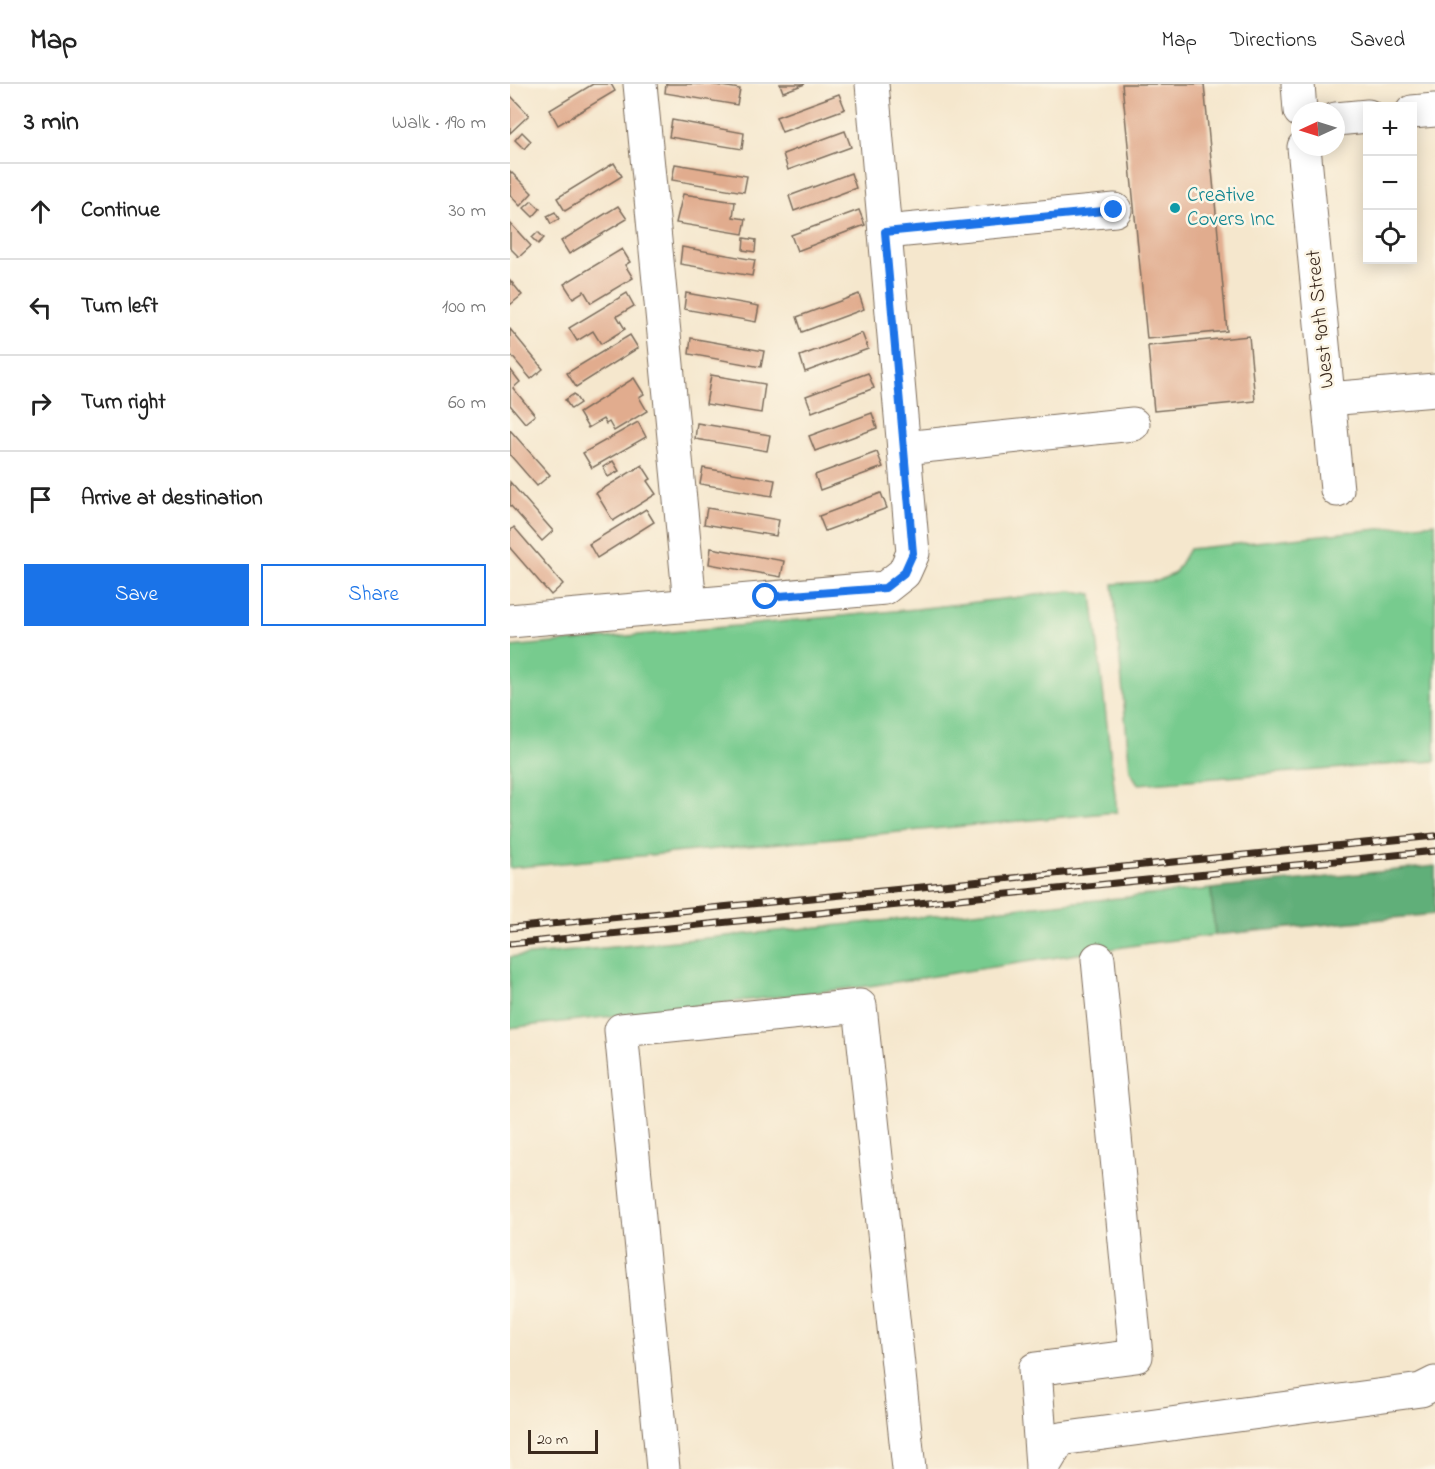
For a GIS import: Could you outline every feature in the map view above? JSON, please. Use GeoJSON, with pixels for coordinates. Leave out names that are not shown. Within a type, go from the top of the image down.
{"type":"FeatureCollection","features":[{"type":"Feature","properties":{"kind":"street"},"geometry":{"type":"LineString","coordinates":[[640,84],[690,604]]}},
{"type":"Feature","properties":{"kind":"street"},"geometry":{"type":"LineString","coordinates":[[510,621],[885,588],[904,573],[913,553],[872,84]]}},
{"type":"Feature","properties":{"kind":"street"},"geometry":{"type":"LineString","coordinates":[[1298,84],[1299,102]]}},
{"type":"Feature","properties":{"kind":"street"},"geometry":{"type":"LineString","coordinates":[[1417,112],[1435,110]]}},
{"type":"Feature","properties":{"kind":"street"},"geometry":{"type":"LineString","coordinates":[[1345,118],[1363,116]]}},
{"type":"Feature","properties":{"kind":"street","name":"West 90th Street"},"geometry":{"type":"LineString","coordinates":[[1305,156],[1337,490]]}},
{"type":"Feature","properties":{"kind":"street"},"geometry":{"type":"LineString","coordinates":[[885,232],[1114,210]]}},
{"type":"Feature","properties":{"kind":"street"},"geometry":{"type":"LineString","coordinates":[[1328,399],[1435,390]]}},
{"type":"Feature","properties":{"kind":"street"},"geometry":{"type":"LineString","coordinates":[[904,448],[1133,424]]}},
{"type":"Feature","properties":{"kind":"street"},"geometry":{"type":"LineString","coordinates":[[1042,1468],[1035,1369],[1136,1356],[1098,959]]}},
{"type":"Feature","properties":{"kind":"street"},"geometry":{"type":"LineString","coordinates":[[663,1469],[621,1030],[860,1006],[909,1469]]}},
{"type":"Feature","properties":{"kind":"street"},"geometry":{"type":"LineString","coordinates":[[1042,1468],[1060,1438],[1421,1390],[1435,1383]]}},
{"type":"Feature","properties":{"kind":"green space"},"geometry":{"type":"Polygon","coordinates":[[[1435,523],[1435,761],[1138,784],[1130,771],[1113,584],[1158,581],[1175,573],[1189,549],[1435,523]]]}},
{"type":"Feature","properties":{"kind":"green space"},"geometry":{"type":"Polygon","coordinates":[[[1071,591],[1092,594],[1117,812],[510,868],[510,647],[916,609],[1071,591]]]}},
{"type":"Feature","properties":{"kind":"green space"},"geometry":{"type":"Polygon","coordinates":[[[1435,866],[1435,914],[1215,935],[1211,889],[1435,866]]]}},
{"type":"Feature","properties":{"kind":"green space"},"geometry":{"type":"Polygon","coordinates":[[[1211,889],[1215,935],[869,986],[510,1028],[510,957],[1211,889]]]}},
{"type":"Feature","properties":{"kind":"building"},"geometry":{"type":"Polygon","coordinates":[[[593,84],[611,84],[615,91],[558,125],[550,110],[593,84]]]}},
{"type":"Feature","properties":{"kind":"building"},"geometry":{"type":"Polygon","coordinates":[[[666,84],[710,84],[740,89],[737,105],[665,93],[666,84]]]}},
{"type":"Feature","properties":{"kind":"building"},"geometry":{"type":"Polygon","coordinates":[[[780,84],[805,84],[783,92],[780,84]]]}},
{"type":"Feature","properties":{"kind":"building","name":"Creative Covers Inc"},"geometry":{"type":"Polygon","coordinates":[[[1122,84],[1204,84],[1227,331],[1147,339],[1122,84]]]}},
{"type":"Feature","properties":{"kind":"building"},"geometry":{"type":"Polygon","coordinates":[[[839,94],[845,109],[782,132],[776,117],[839,94]]]}},
{"type":"Feature","properties":{"kind":"building"},"geometry":{"type":"Polygon","coordinates":[[[510,95],[529,115],[510,133],[510,95]]]}},
{"type":"Feature","properties":{"kind":"building"},"geometry":{"type":"Polygon","coordinates":[[[672,120],[744,133],[742,149],[669,137],[672,120]]]}},
{"type":"Feature","properties":{"kind":"building"},"geometry":{"type":"Polygon","coordinates":[[[845,131],[851,147],[788,170],[783,154],[845,131]]]}},
{"type":"Feature","properties":{"kind":"building"},"geometry":{"type":"Polygon","coordinates":[[[522,132],[531,141],[524,149],[515,140],[522,132]]]}},
{"type":"Feature","properties":{"kind":"building"},"geometry":{"type":"Polygon","coordinates":[[[614,163],[622,176],[565,211],[557,198],[614,163]]]}},
{"type":"Feature","properties":{"kind":"building"},"geometry":{"type":"Polygon","coordinates":[[[675,164],[747,176],[744,192],[672,180],[675,164]]]}},
{"type":"Feature","properties":{"kind":"building"},"geometry":{"type":"Polygon","coordinates":[[[510,171],[532,193],[520,206],[510,195],[510,171]]]}},
{"type":"Feature","properties":{"kind":"building"},"geometry":{"type":"Polygon","coordinates":[[[851,173],[856,188],[794,211],[789,196],[851,173]]]}},
{"type":"Feature","properties":{"kind":"building"},"geometry":{"type":"Polygon","coordinates":[[[683,194],[735,202],[733,217],[746,219],[743,234],[676,223],[683,194]]]}},
{"type":"Feature","properties":{"kind":"building"},"geometry":{"type":"Polygon","coordinates":[[[532,201],[540,209],[533,217],[524,208],[532,201]]]}},
{"type":"Feature","properties":{"kind":"building"},"geometry":{"type":"Polygon","coordinates":[[[618,206],[627,219],[569,254],[561,241],[618,206]]]}},
{"type":"Feature","properties":{"kind":"building"},"geometry":{"type":"Polygon","coordinates":[[[859,210],[865,225],[797,251],[791,235],[859,210]]]}},
{"type":"Feature","properties":{"kind":"building"},"geometry":{"type":"Polygon","coordinates":[[[555,212],[559,219],[551,224],[547,216],[555,212]]]}},
{"type":"Feature","properties":{"kind":"building"},"geometry":{"type":"Polygon","coordinates":[[[510,223],[531,246],[519,257],[510,248],[510,223]]]}},
{"type":"Feature","properties":{"kind":"building"},"geometry":{"type":"Polygon","coordinates":[[[538,232],[544,238],[538,244],[532,238],[538,232]]]}},
{"type":"Feature","properties":{"kind":"building"},"geometry":{"type":"Polygon","coordinates":[[[744,238],[756,240],[755,252],[743,250],[744,238]]]}},
{"type":"Feature","properties":{"kind":"building"},"geometry":{"type":"Polygon","coordinates":[[[682,247],[755,260],[752,276],[680,264],[682,247]]]}},
{"type":"Feature","properties":{"kind":"building"},"geometry":{"type":"Polygon","coordinates":[[[622,249],[630,262],[625,265],[633,278],[591,303],[584,291],[573,298],[564,284],[622,249]]]}},
{"type":"Feature","properties":{"kind":"building"},"geometry":{"type":"Polygon","coordinates":[[[510,280],[522,295],[510,305],[510,280]]]}},
{"type":"Feature","properties":{"kind":"building"},"geometry":{"type":"Polygon","coordinates":[[[627,293],[634,306],[617,316],[625,329],[601,344],[593,331],[577,341],[569,328],[627,293]]]}},
{"type":"Feature","properties":{"kind":"building"},"geometry":{"type":"Polygon","coordinates":[[[686,293],[759,306],[756,322],[684,309],[686,293]]]}},
{"type":"Feature","properties":{"kind":"building"},"geometry":{"type":"Polygon","coordinates":[[[859,294],[864,309],[802,332],[797,317],[859,294]]]}},
{"type":"Feature","properties":{"kind":"building"},"geometry":{"type":"Polygon","coordinates":[[[510,329],[543,369],[531,379],[510,354],[510,329]]]}},
{"type":"Feature","properties":{"kind":"building"},"geometry":{"type":"Polygon","coordinates":[[[862,333],[868,349],[805,372],[800,356],[862,333]]]}},
{"type":"Feature","properties":{"kind":"building"},"geometry":{"type":"Polygon","coordinates":[[[630,335],[638,348],[576,387],[567,373],[630,335]]]}},
{"type":"Feature","properties":{"kind":"building"},"geometry":{"type":"Polygon","coordinates":[[[1249,336],[1255,401],[1154,411],[1148,346],[1249,336]]]}},
{"type":"Feature","properties":{"kind":"building"},"geometry":{"type":"Polygon","coordinates":[[[691,338],[764,351],[761,367],[689,354],[691,338]]]}},
{"type":"Feature","properties":{"kind":"building"},"geometry":{"type":"Polygon","coordinates":[[[510,369],[520,382],[513,388],[535,415],[525,423],[510,405],[510,369]]]}},
{"type":"Feature","properties":{"kind":"building"},"geometry":{"type":"Polygon","coordinates":[[[868,373],[874,388],[812,412],[806,396],[868,373]]]}},
{"type":"Feature","properties":{"kind":"building"},"geometry":{"type":"Polygon","coordinates":[[[711,375],[765,384],[761,413],[706,404],[711,375]]]}},
{"type":"Feature","properties":{"kind":"building"},"geometry":{"type":"Polygon","coordinates":[[[634,378],[644,394],[639,397],[647,411],[614,431],[609,422],[606,424],[603,419],[588,428],[579,413],[634,378]]]}},
{"type":"Feature","properties":{"kind":"building"},"geometry":{"type":"Polygon","coordinates":[[[574,394],[580,403],[571,409],[565,400],[574,394]]]}},
{"type":"Feature","properties":{"kind":"building"},"geometry":{"type":"Polygon","coordinates":[[[872,413],[877,428],[815,451],[809,436],[872,413]]]}},
{"type":"Feature","properties":{"kind":"building"},"geometry":{"type":"Polygon","coordinates":[[[638,422],[646,437],[592,468],[583,453],[638,422]]]}},
{"type":"Feature","properties":{"kind":"building"},"geometry":{"type":"Polygon","coordinates":[[[697,423],[770,435],[767,451],[695,439],[697,423]]]}},
{"type":"Feature","properties":{"kind":"building"},"geometry":{"type":"Polygon","coordinates":[[[510,430],[550,475],[537,486],[510,455],[510,430]]]}},
{"type":"Feature","properties":{"kind":"building"},"geometry":{"type":"Polygon","coordinates":[[[877,452],[883,467],[820,490],[815,475],[877,452]]]}},
{"type":"Feature","properties":{"kind":"building"},"geometry":{"type":"Polygon","coordinates":[[[613,461],[619,471],[608,477],[603,467],[613,461]]]}},
{"type":"Feature","properties":{"kind":"building"},"geometry":{"type":"Polygon","coordinates":[[[642,465],[651,479],[647,481],[656,494],[613,521],[596,493],[642,465]]]}},
{"type":"Feature","properties":{"kind":"building"},"geometry":{"type":"Polygon","coordinates":[[[703,468],[775,480],[772,496],[700,484],[703,468]]]}},
{"type":"Feature","properties":{"kind":"building"},"geometry":{"type":"Polygon","coordinates":[[[510,482],[553,531],[542,541],[510,505],[510,482]]]}},
{"type":"Feature","properties":{"kind":"building"},"geometry":{"type":"Polygon","coordinates":[[[881,493],[887,508],[825,531],[819,516],[881,493]]]}},
{"type":"Feature","properties":{"kind":"building"},"geometry":{"type":"Polygon","coordinates":[[[707,508],[779,520],[776,536],[704,524],[707,508]]]}},
{"type":"Feature","properties":{"kind":"building"},"geometry":{"type":"Polygon","coordinates":[[[646,509],[654,522],[597,558],[589,544],[646,509]]]}},
{"type":"Feature","properties":{"kind":"building"},"geometry":{"type":"Polygon","coordinates":[[[514,527],[563,584],[551,595],[510,548],[510,531],[514,527]]]}},
{"type":"Feature","properties":{"kind":"building"},"geometry":{"type":"Polygon","coordinates":[[[711,548],[784,561],[781,577],[709,564],[711,548]]]}},
{"type":"Feature","properties":{"kind":"railway"},"geometry":{"type":"LineString","coordinates":[[510,928],[1435,836]]}},
{"type":"Feature","properties":{"kind":"railway"},"geometry":{"type":"LineString","coordinates":[[510,944],[1435,851]]}},
{"type":"Feature","properties":{"kind":"place","name":"Creative Covers Inc"},"geometry":{"type":"Point","coordinates":[1175,208]}},
{"type":"Feature","properties":{"kind":"route"},"geometry":{"type":"LineString","coordinates":[[766,597],[885,588],[904,573],[913,553],[885,232],[1114,210]]}}]}
